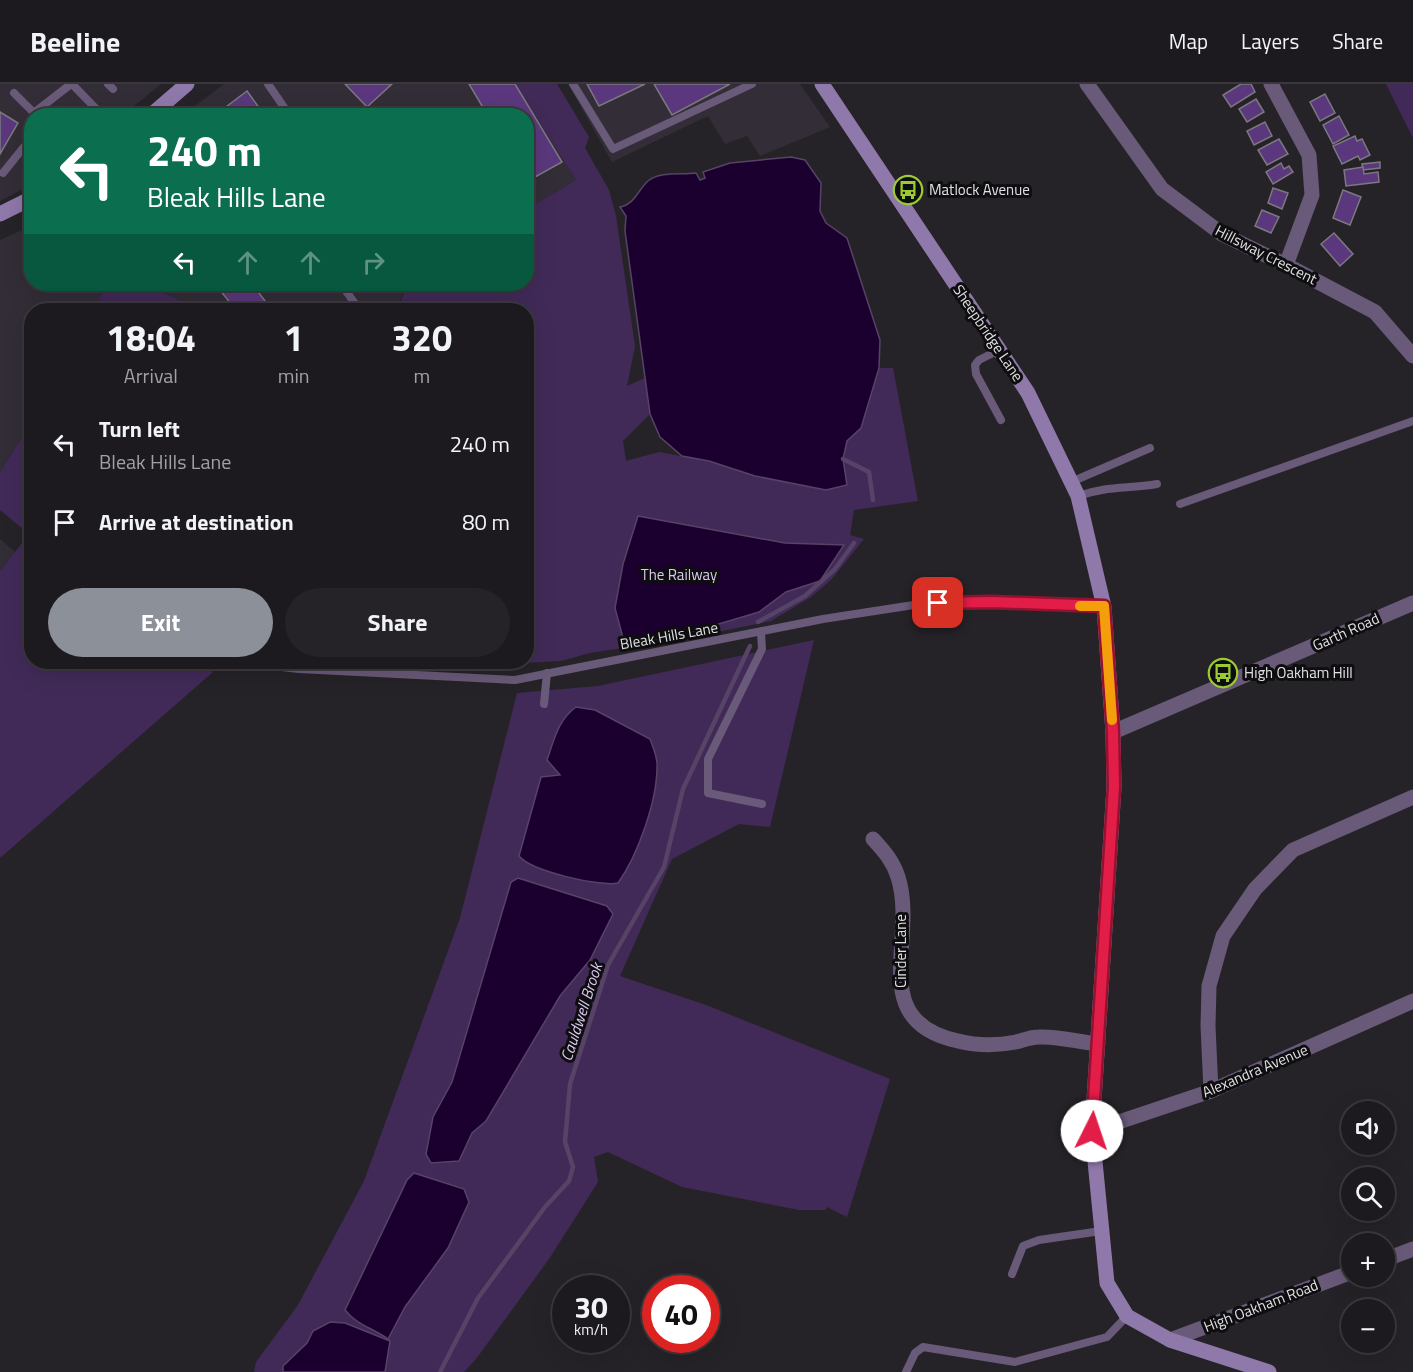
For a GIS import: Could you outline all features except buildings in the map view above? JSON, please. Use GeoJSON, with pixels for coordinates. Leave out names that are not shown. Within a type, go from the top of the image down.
{"type":"FeatureCollection","features":[{"type":"Feature","properties":{"kind":"street"},"geometry":{"type":"LineString","coordinates":[[159,108],[187,84]]}},
{"type":"Feature","properties":{"kind":"street","name":"Sheepbridge Lane"},"geometry":{"type":"LineString","coordinates":[[822,84],[1028,393],[1078,496],[1104,606]]}},
{"type":"Feature","properties":{"kind":"street","name":"Hillsway Crescent"},"geometry":{"type":"LineString","coordinates":[[1087,84],[1162,189],[1221,234],[1375,312],[1413,356]]}},
{"type":"Feature","properties":{"kind":"street"},"geometry":{"type":"LineString","coordinates":[[1271,84],[1309,155],[1312,195],[1286,265]]}},
{"type":"Feature","properties":{"kind":"street"},"geometry":{"type":"LineString","coordinates":[[0,214],[24,202]]}},
{"type":"Feature","properties":{"kind":"street","name":"Garth Road"},"geometry":{"type":"LineString","coordinates":[[1113,732],[1413,603]]}},
{"type":"Feature","properties":{"kind":"street"},"geometry":{"type":"LineString","coordinates":[[1104,606],[1113,732],[1114,787],[1092,1131],[1107,1283],[1127,1316],[1170,1340],[1269,1372]]}},
{"type":"Feature","properties":{"kind":"street"},"geometry":{"type":"LineString","coordinates":[[1211,1091],[1209,986],[1222,936],[1255,889],[1293,850],[1413,797]]}},
{"type":"Feature","properties":{"kind":"street","name":"Cinder Lane"},"geometry":{"type":"LineString","coordinates":[[873,839],[890,856],[898,879],[903,920],[901,994],[906,1009],[918,1025],[956,1041],[991,1046],[1038,1037],[1098,1044]]}},
{"type":"Feature","properties":{"kind":"street","name":"Alexandra Avenue"},"geometry":{"type":"LineString","coordinates":[[1092,1131],[1211,1091],[1413,1001]]}},
{"type":"Feature","properties":{"kind":"street"},"geometry":{"type":"LineString","coordinates":[[1395,1256],[1413,1249]]}},
{"type":"Feature","properties":{"kind":"street","name":"High Oakham Road"},"geometry":{"type":"LineString","coordinates":[[1170,1340],[1341,1276]]}},
{"type":"Feature","properties":{"kind":"lane"},"geometry":{"type":"LineString","coordinates":[[43,108],[71,84],[95,108]]}},
{"type":"Feature","properties":{"kind":"lane"},"geometry":{"type":"LineString","coordinates":[[268,84],[284,108]]}},
{"type":"Feature","properties":{"kind":"lane"},"geometry":{"type":"LineString","coordinates":[[573,84],[613,149],[752,84]]}},
{"type":"Feature","properties":{"kind":"lane"},"geometry":{"type":"LineString","coordinates":[[14,93],[30,108]]}},
{"type":"Feature","properties":{"kind":"lane"},"geometry":{"type":"LineString","coordinates":[[3,173],[24,147]]}},
{"type":"Feature","properties":{"kind":"lane"},"geometry":{"type":"LineString","coordinates":[[999,350],[975,365],[976,374],[1000,420]]}},
{"type":"Feature","properties":{"kind":"lane"},"geometry":{"type":"LineString","coordinates":[[1180,504],[1413,421]]}},
{"type":"Feature","properties":{"kind":"lane"},"geometry":{"type":"LineString","coordinates":[[1071,482],[1150,448]]}},
{"type":"Feature","properties":{"kind":"lane"},"geometry":{"type":"LineString","coordinates":[[1078,496],[1102,488],[1127,489],[1157,484]]}},
{"type":"Feature","properties":{"kind":"lane","name":"Bleak Hills Lane"},"geometry":{"type":"LineString","coordinates":[[299,669],[515,680],[823,619],[920,604],[993,602],[1104,606]]}},
{"type":"Feature","properties":{"kind":"lane"},"geometry":{"type":"LineString","coordinates":[[761,633],[762,650],[708,759],[708,793],[762,804]]}},
{"type":"Feature","properties":{"kind":"lane"},"geometry":{"type":"LineString","coordinates":[[544,704],[547,673]]}},
{"type":"Feature","properties":{"kind":"lane"},"geometry":{"type":"LineString","coordinates":[[1012,1274],[1023,1246],[1039,1240],[1101,1231]]}},
{"type":"Feature","properties":{"kind":"lane"},"geometry":{"type":"LineString","coordinates":[[906,1372],[915,1353],[923,1347],[1015,1362],[1107,1337],[1127,1316]]}},
{"type":"Feature","properties":{"kind":"shaded area"},"geometry":{"type":"Polygon","coordinates":[[[0,84],[161,84],[132,108],[24,108],[24,189],[0,201],[0,84]]]}},
{"type":"Feature","properties":{"kind":"shaded area"},"geometry":{"type":"Polygon","coordinates":[[[224,84],[515,84],[530,108],[192,108],[224,84]]]}},
{"type":"Feature","properties":{"kind":"shaded area"},"geometry":{"type":"Polygon","coordinates":[[[568,84],[800,84],[830,127],[760,156],[747,136],[725,144],[708,116],[612,162],[568,84]]]}},
{"type":"Feature","properties":{"kind":"shaded area"},"geometry":{"type":"Polygon","coordinates":[[[534,114],[576,180],[534,205],[534,114]]]}},
{"type":"Feature","properties":{"kind":"shaded area"},"geometry":{"type":"Polygon","coordinates":[[[791,157],[805,160],[821,183],[820,211],[826,223],[847,238],[880,340],[879,368],[861,428],[847,441],[843,459],[847,485],[826,490],[755,476],[709,461],[682,456],[660,437],[650,414],[625,231],[626,216],[620,207],[629,203],[648,181],[658,176],[696,173],[700,180],[705,178],[703,172],[730,163],[791,157]]]}},
{"type":"Feature","properties":{"kind":"shaded area"},"geometry":{"type":"Polygon","coordinates":[[[24,229],[24,291],[105,291],[98,303],[24,303],[24,434],[0,472],[0,240],[24,229]]]}},
{"type":"Feature","properties":{"kind":"shaded area"},"geometry":{"type":"Polygon","coordinates":[[[160,291],[405,291],[399,303],[185,303],[160,291]]]}},
{"type":"Feature","properties":{"kind":"shaded area","name":"The Railway"},"geometry":{"type":"Polygon","coordinates":[[[638,516],[785,543],[844,545],[820,581],[786,592],[759,612],[665,640],[623,638],[615,608],[623,564],[638,516]]]}},
{"type":"Feature","properties":{"kind":"shaded area"},"geometry":{"type":"Polygon","coordinates":[[[0,539],[15,552],[0,571],[0,539]]]}},
{"type":"Feature","properties":{"kind":"shaded area"},"geometry":{"type":"Polygon","coordinates":[[[576,707],[595,710],[650,739],[656,756],[656,781],[650,811],[633,858],[618,883],[597,883],[566,877],[537,867],[519,856],[541,777],[560,775],[547,760],[561,724],[576,707]]]}},
{"type":"Feature","properties":{"kind":"shaded area"},"geometry":{"type":"Polygon","coordinates":[[[518,878],[607,906],[613,914],[590,960],[560,996],[486,1121],[472,1133],[459,1161],[431,1163],[426,1154],[433,1117],[452,1082],[511,882],[518,878]]]}},
{"type":"Feature","properties":{"kind":"shaded area"},"geometry":{"type":"Polygon","coordinates":[[[414,1173],[464,1189],[469,1202],[448,1248],[405,1307],[388,1339],[360,1323],[345,1310],[407,1180],[414,1173]]]}},
{"type":"Feature","properties":{"kind":"shaded area"},"geometry":{"type":"Polygon","coordinates":[[[330,1322],[345,1323],[390,1341],[385,1372],[283,1372],[283,1366],[307,1343],[313,1331],[330,1322]]]}},
{"type":"Feature","properties":{"kind":"green space"},"geometry":{"type":"Polygon","coordinates":[[[515,84],[557,84],[589,137],[585,148],[609,190],[616,216],[635,346],[627,386],[645,378],[650,414],[623,441],[626,461],[659,452],[709,461],[755,475],[826,490],[847,484],[843,459],[847,441],[861,428],[879,368],[893,368],[918,501],[854,510],[850,535],[864,539],[831,580],[811,597],[771,621],[692,637],[590,653],[561,661],[534,662],[534,303],[400,303],[405,291],[534,291],[534,205],[576,180],[534,114],[534,108],[530,108],[515,84]]]}},
{"type":"Feature","properties":{"kind":"green space"},"geometry":{"type":"Polygon","coordinates":[[[1386,84],[1413,84],[1413,138],[1386,84]]]}},
{"type":"Feature","properties":{"kind":"green space"},"geometry":{"type":"Polygon","coordinates":[[[104,291],[160,291],[185,303],[98,303],[104,291]]]}},
{"type":"Feature","properties":{"kind":"green space"},"geometry":{"type":"Polygon","coordinates":[[[24,434],[24,530],[0,510],[0,472],[24,434]]]}},
{"type":"Feature","properties":{"kind":"green space"},"geometry":{"type":"Polygon","coordinates":[[[24,540],[24,669],[204,669],[213,672],[0,858],[0,571],[24,540]]]}},
{"type":"Feature","properties":{"kind":"green space"},"geometry":{"type":"Polygon","coordinates":[[[814,640],[770,827],[739,824],[672,859],[620,976],[706,1005],[890,1079],[847,1217],[827,1207],[825,1210],[799,1210],[682,1187],[608,1152],[594,1157],[598,1182],[549,1259],[464,1372],[254,1372],[256,1362],[298,1305],[364,1181],[460,918],[517,693],[598,686],[814,640]]]}},
{"type":"Feature","properties":{"kind":"waterway","name":"Cauldwell Brook"},"geometry":{"type":"LineString","coordinates":[[843,459],[869,472],[873,500]]}},
{"type":"Feature","properties":{"kind":"waterway","name":"Cauldwell Brook"},"geometry":{"type":"LineString","coordinates":[[758,622],[805,596],[835,569],[854,543]]}},
{"type":"Feature","properties":{"kind":"waterway","name":"Cauldwell Brook"},"geometry":{"type":"LineString","coordinates":[[440,1372],[478,1298],[545,1207],[569,1181],[573,1167],[565,1142],[570,1084],[608,965],[664,867],[683,789],[750,646]]}},
{"type":"Feature","properties":{"kind":"slow traffic"},"geometry":{"type":"LineString","coordinates":[[1080,606],[1104,606],[1112,720]]}},
{"type":"Feature","properties":{"kind":"place","name":"Matlock Avenue"},"geometry":{"type":"Point","coordinates":[908,190]}},
{"type":"Feature","properties":{"kind":"place","name":"High Oakham Hill"},"geometry":{"type":"Point","coordinates":[1223,673]}},
{"type":"Feature","properties":{"kind":"route"},"geometry":{"type":"LineString","coordinates":[[938,603],[993,602],[1104,606],[1113,732],[1114,787],[1092,1131]]}}]}
